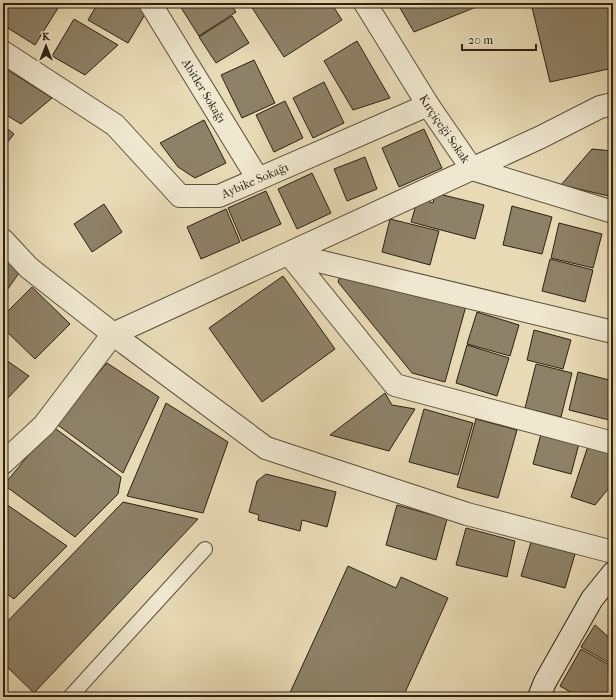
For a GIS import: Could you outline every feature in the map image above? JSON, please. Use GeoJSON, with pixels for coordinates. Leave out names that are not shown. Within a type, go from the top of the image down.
{"type":"FeatureCollection","features":[{"type":"Feature","properties":{"kind":"street","name":"Abitler Sokağı"},"geometry":{"type":"LineString","coordinates":[[150,3],[258,179]]}},
{"type":"Feature","properties":{"kind":"street","name":"Kırçiçeği Sokak"},"geometry":{"type":"LineString","coordinates":[[365,3],[428,106],[472,169],[613,212]]}},
{"type":"Feature","properties":{"kind":"street","name":"Aybike Sokağı"},"geometry":{"type":"LineString","coordinates":[[3,52],[115,125],[180,196],[219,196],[428,106]]}},
{"type":"Feature","properties":{"kind":"street"},"geometry":{"type":"LineString","coordinates":[[3,463],[44,425],[113,334],[541,137],[600,107],[613,104]]}},
{"type":"Feature","properties":{"kind":"street"},"geometry":{"type":"LineString","coordinates":[[3,240],[29,268],[113,334],[266,448],[468,514],[613,552]]}},
{"type":"Feature","properties":{"kind":"street"},"geometry":{"type":"LineString","coordinates":[[289,254],[613,332]]}},
{"type":"Feature","properties":{"kind":"street"},"geometry":{"type":"LineString","coordinates":[[289,254],[395,385],[613,444]]}},
{"type":"Feature","properties":{"kind":"street"},"geometry":{"type":"LineString","coordinates":[[539,697],[545,682],[592,599],[613,573]]}},
{"type":"Feature","properties":{"kind":"lane"},"geometry":{"type":"LineString","coordinates":[[70,697],[205,549]]}},
{"type":"Feature","properties":{"kind":"building"},"geometry":{"type":"Polygon","coordinates":[[[10,3],[50,3],[58,8],[35,45],[3,25],[3,13],[10,3]]]}},
{"type":"Feature","properties":{"kind":"building"},"geometry":{"type":"Polygon","coordinates":[[[98,3],[134,3],[147,11],[128,43],[88,20],[98,3]]]}},
{"type":"Feature","properties":{"kind":"building"},"geometry":{"type":"Polygon","coordinates":[[[184,3],[230,3],[236,12],[199,36],[180,6],[184,3]]]}},
{"type":"Feature","properties":{"kind":"building"},"geometry":{"type":"Polygon","coordinates":[[[249,3],[331,3],[342,20],[284,57],[249,3]]]}},
{"type":"Feature","properties":{"kind":"building"},"geometry":{"type":"Polygon","coordinates":[[[397,3],[486,3],[414,32],[397,3]]]}},
{"type":"Feature","properties":{"kind":"building"},"geometry":{"type":"Polygon","coordinates":[[[531,3],[613,3],[613,68],[550,82],[531,3]]]}},
{"type":"Feature","properties":{"kind":"building"},"geometry":{"type":"Polygon","coordinates":[[[232,16],[249,43],[216,63],[199,37],[232,16]]]}},
{"type":"Feature","properties":{"kind":"building"},"geometry":{"type":"Polygon","coordinates":[[[74,19],[118,45],[85,75],[52,56],[74,19]]]}},
{"type":"Feature","properties":{"kind":"building"},"geometry":{"type":"Polygon","coordinates":[[[357,41],[390,98],[353,110],[324,61],[357,41]]]}},
{"type":"Feature","properties":{"kind":"building"},"geometry":{"type":"Polygon","coordinates":[[[254,60],[275,103],[242,118],[221,75],[254,60]]]}},
{"type":"Feature","properties":{"kind":"building"},"geometry":{"type":"Polygon","coordinates":[[[3,67],[52,98],[21,124],[3,113],[3,67]]]}},
{"type":"Feature","properties":{"kind":"building"},"geometry":{"type":"Polygon","coordinates":[[[324,82],[344,123],[313,138],[293,98],[324,82]]]}},
{"type":"Feature","properties":{"kind":"building"},"geometry":{"type":"Polygon","coordinates":[[[285,101],[303,138],[274,152],[256,115],[285,101]]]}},
{"type":"Feature","properties":{"kind":"building"},"geometry":{"type":"Polygon","coordinates":[[[204,120],[226,163],[195,178],[178,167],[160,143],[204,120]]]}},
{"type":"Feature","properties":{"kind":"building"},"geometry":{"type":"Polygon","coordinates":[[[3,125],[14,134],[3,148],[3,125]]]}},
{"type":"Feature","properties":{"kind":"building"},"geometry":{"type":"Polygon","coordinates":[[[424,129],[442,168],[399,187],[382,148],[424,129]]]}},
{"type":"Feature","properties":{"kind":"building"},"geometry":{"type":"Polygon","coordinates":[[[592,149],[613,151],[613,197],[561,185],[592,149]]]}},
{"type":"Feature","properties":{"kind":"building"},"geometry":{"type":"Polygon","coordinates":[[[365,157],[377,189],[347,201],[334,169],[365,157]]]}},
{"type":"Feature","properties":{"kind":"building"},"geometry":{"type":"Polygon","coordinates":[[[312,173],[331,213],[297,229],[278,189],[312,173]]]}},
{"type":"Feature","properties":{"kind":"building"},"geometry":{"type":"Polygon","coordinates":[[[266,191],[281,224],[242,241],[228,208],[266,191]]]}},
{"type":"Feature","properties":{"kind":"building"},"geometry":{"type":"Polygon","coordinates":[[[435,193],[484,205],[475,239],[411,222],[418,198],[433,203],[435,193]]]}},
{"type":"Feature","properties":{"kind":"building"},"geometry":{"type":"Polygon","coordinates":[[[104,204],[122,232],[92,252],[74,224],[104,204]]]}},
{"type":"Feature","properties":{"kind":"building"},"geometry":{"type":"Polygon","coordinates":[[[512,206],[552,217],[542,254],[503,245],[512,206]]]}},
{"type":"Feature","properties":{"kind":"building"},"geometry":{"type":"Polygon","coordinates":[[[226,209],[240,242],[201,259],[187,227],[226,209]]]}},
{"type":"Feature","properties":{"kind":"building"},"geometry":{"type":"Polygon","coordinates":[[[390,219],[439,231],[430,265],[382,252],[390,219]]]}},
{"type":"Feature","properties":{"kind":"building"},"geometry":{"type":"Polygon","coordinates":[[[559,223],[602,234],[593,268],[551,258],[559,223]]]}},
{"type":"Feature","properties":{"kind":"building"},"geometry":{"type":"Polygon","coordinates":[[[613,254],[613,269],[609,268],[613,254]]]}},
{"type":"Feature","properties":{"kind":"building"},"geometry":{"type":"Polygon","coordinates":[[[3,255],[19,273],[3,296],[3,255]]]}},
{"type":"Feature","properties":{"kind":"building"},"geometry":{"type":"Polygon","coordinates":[[[550,259],[593,270],[585,302],[542,291],[550,259]]]}},
{"type":"Feature","properties":{"kind":"building"},"geometry":{"type":"Polygon","coordinates":[[[341,273],[466,306],[445,382],[412,373],[338,282],[341,273]]]}},
{"type":"Feature","properties":{"kind":"building"},"geometry":{"type":"Polygon","coordinates":[[[283,276],[335,349],[262,402],[209,328],[283,276]]]}},
{"type":"Feature","properties":{"kind":"building"},"geometry":{"type":"Polygon","coordinates":[[[32,287],[70,324],[35,359],[3,328],[3,316],[32,287]]]}},
{"type":"Feature","properties":{"kind":"building"},"geometry":{"type":"Polygon","coordinates":[[[477,312],[519,325],[510,356],[467,344],[477,312]]]}},
{"type":"Feature","properties":{"kind":"building"},"geometry":{"type":"Polygon","coordinates":[[[534,330],[571,340],[563,369],[527,360],[534,330]]]}},
{"type":"Feature","properties":{"kind":"building"},"geometry":{"type":"Polygon","coordinates":[[[467,345],[509,358],[497,396],[456,383],[467,345]]]}},
{"type":"Feature","properties":{"kind":"building"},"geometry":{"type":"Polygon","coordinates":[[[3,358],[29,376],[3,403],[3,358]]]}},
{"type":"Feature","properties":{"kind":"building"},"geometry":{"type":"Polygon","coordinates":[[[107,363],[159,397],[123,473],[55,423],[107,363]]]}},
{"type":"Feature","properties":{"kind":"building"},"geometry":{"type":"Polygon","coordinates":[[[536,364],[572,373],[561,417],[525,408],[536,364]]]}},
{"type":"Feature","properties":{"kind":"building"},"geometry":{"type":"Polygon","coordinates":[[[578,372],[613,381],[613,421],[569,410],[578,372]]]}},
{"type":"Feature","properties":{"kind":"building"},"geometry":{"type":"Polygon","coordinates":[[[385,393],[392,405],[415,409],[389,451],[330,435],[385,393]]]}},
{"type":"Feature","properties":{"kind":"building"},"geometry":{"type":"Polygon","coordinates":[[[166,403],[228,442],[203,513],[127,496],[166,403]]]}},
{"type":"Feature","properties":{"kind":"building"},"geometry":{"type":"Polygon","coordinates":[[[424,409],[473,423],[458,475],[409,462],[424,409]]]}},
{"type":"Feature","properties":{"kind":"building"},"geometry":{"type":"Polygon","coordinates":[[[476,419],[517,430],[498,498],[457,487],[476,419]]]}},
{"type":"Feature","properties":{"kind":"building"},"geometry":{"type":"Polygon","coordinates":[[[52,426],[121,477],[118,494],[75,537],[4,485],[52,426]]]}},
{"type":"Feature","properties":{"kind":"building"},"geometry":{"type":"Polygon","coordinates":[[[542,430],[580,440],[571,474],[533,464],[542,430]]]}},
{"type":"Feature","properties":{"kind":"building"},"geometry":{"type":"Polygon","coordinates":[[[588,446],[613,454],[613,483],[595,505],[571,497],[588,446]]]}},
{"type":"Feature","properties":{"kind":"building"},"geometry":{"type":"Polygon","coordinates":[[[266,474],[336,492],[327,527],[302,520],[300,531],[258,520],[259,515],[249,512],[257,481],[266,474]]]}},
{"type":"Feature","properties":{"kind":"building"},"geometry":{"type":"Polygon","coordinates":[[[3,502],[67,546],[14,599],[3,591],[3,502]]]}},
{"type":"Feature","properties":{"kind":"building"},"geometry":{"type":"Polygon","coordinates":[[[123,502],[198,519],[34,693],[3,663],[3,626],[123,502]]]}},
{"type":"Feature","properties":{"kind":"building"},"geometry":{"type":"Polygon","coordinates":[[[397,505],[447,519],[436,560],[386,545],[397,505]]]}},
{"type":"Feature","properties":{"kind":"building"},"geometry":{"type":"Polygon","coordinates":[[[466,528],[515,541],[507,577],[456,565],[466,528]]]}},
{"type":"Feature","properties":{"kind":"building"},"geometry":{"type":"Polygon","coordinates":[[[531,542],[575,554],[565,588],[521,576],[531,542]]]}},
{"type":"Feature","properties":{"kind":"building"},"geometry":{"type":"Polygon","coordinates":[[[348,566],[396,588],[401,577],[448,598],[403,697],[288,697],[348,566]]]}},
{"type":"Feature","properties":{"kind":"building"},"geometry":{"type":"Polygon","coordinates":[[[595,625],[613,641],[613,665],[581,647],[595,625]]]}},
{"type":"Feature","properties":{"kind":"building"},"geometry":{"type":"Polygon","coordinates":[[[613,629],[613,638],[609,635],[613,629]]]}},
{"type":"Feature","properties":{"kind":"building"},"geometry":{"type":"Polygon","coordinates":[[[581,649],[613,667],[613,689],[609,697],[579,697],[560,686],[581,649]]]}}]}
